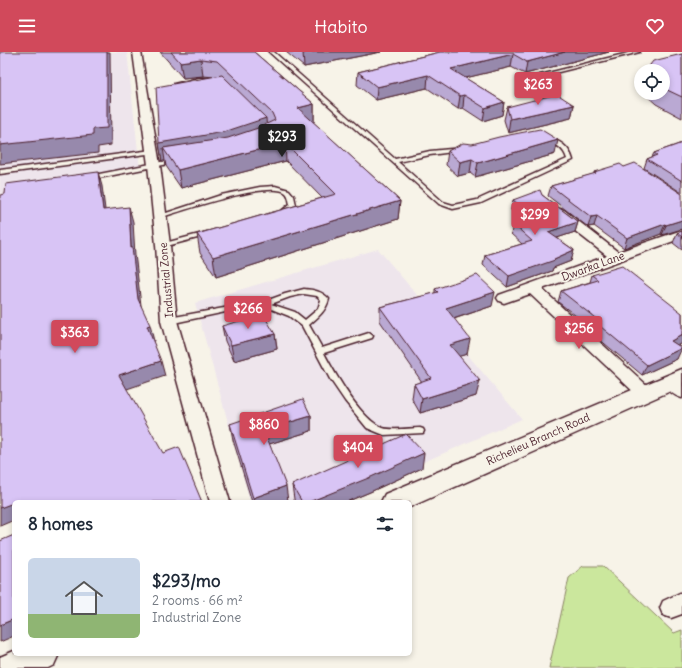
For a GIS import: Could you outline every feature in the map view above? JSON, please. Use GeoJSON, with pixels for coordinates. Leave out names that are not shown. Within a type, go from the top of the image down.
{"type":"FeatureCollection","features":[{"type":"Feature","properties":{"kind":"main road","name":"Richelieu Branch Road"},"geometry":{"type":"LineString","coordinates":[[399,500],[645,393],[678,383]]}},
{"type":"Feature","properties":{"kind":"main road"},"geometry":{"type":"LineString","coordinates":[[11,668],[38,656]]}},
{"type":"Feature","properties":{"kind":"street","name":"Industrial Zone"},"geometry":{"type":"LineString","coordinates":[[137,52],[160,216],[169,321],[219,500]]}},
{"type":"Feature","properties":{"kind":"street"},"geometry":{"type":"LineString","coordinates":[[551,206],[617,258]]}},
{"type":"Feature","properties":{"kind":"street","name":"Dwarka Lane"},"geometry":{"type":"LineString","coordinates":[[504,298],[682,234]]}},
{"type":"Feature","properties":{"kind":"street"},"geometry":{"type":"LineString","coordinates":[[532,288],[645,393]]}},
{"type":"Feature","properties":{"kind":"lane"},"geometry":{"type":"LineString","coordinates":[[270,52],[441,203],[453,207],[479,202],[570,160],[569,152],[563,147],[550,141],[543,140]]}},
{"type":"Feature","properties":{"kind":"lane"},"geometry":{"type":"LineString","coordinates":[[522,80],[638,52]]}},
{"type":"Feature","properties":{"kind":"lane"},"geometry":{"type":"LineString","coordinates":[[172,85],[199,78],[216,80],[221,84]]}},
{"type":"Feature","properties":{"kind":"lane"},"geometry":{"type":"LineString","coordinates":[[393,161],[430,153],[467,148]]}},
{"type":"Feature","properties":{"kind":"lane"},"geometry":{"type":"LineString","coordinates":[[85,179],[153,158]]}},
{"type":"Feature","properties":{"kind":"lane"},"geometry":{"type":"LineString","coordinates":[[0,172],[153,158],[183,160]]}},
{"type":"Feature","properties":{"kind":"lane"},"geometry":{"type":"LineString","coordinates":[[160,216],[250,191],[276,187],[286,190],[291,195],[293,205],[282,213],[274,216]]}},
{"type":"Feature","properties":{"kind":"lane"},"geometry":{"type":"LineString","coordinates":[[163,245],[215,232]]}},
{"type":"Feature","properties":{"kind":"lane"},"geometry":{"type":"LineString","coordinates":[[169,321],[264,304],[302,292],[312,291],[320,294],[325,299],[324,305],[320,312],[305,324]]}},
{"type":"Feature","properties":{"kind":"lane"},"geometry":{"type":"LineString","coordinates":[[264,304],[292,314],[305,324],[319,352],[348,399],[370,426],[384,432],[420,431]]}},
{"type":"Feature","properties":{"kind":"lane"},"geometry":{"type":"LineString","coordinates":[[319,352],[369,336]]}},
{"type":"Feature","properties":{"kind":"shaded area"},"geometry":{"type":"Polygon","coordinates":[[[0,52],[127,52],[140,169],[0,196],[0,52]]]}},
{"type":"Feature","properties":{"kind":"shaded area"},"geometry":{"type":"Polygon","coordinates":[[[378,249],[522,419],[337,500],[249,500],[195,303],[378,249]]]}},
{"type":"Feature","properties":{"kind":"green space"},"geometry":{"type":"Polygon","coordinates":[[[583,566],[603,566],[674,633],[682,630],[682,668],[549,668],[569,578],[583,566]]]}},
{"type":"Feature","properties":{"kind":"building"},"geometry":{"type":"Polygon","coordinates":[[[0,52],[107,52],[107,128],[93,129],[93,135],[0,145],[0,52]]]}},
{"type":"Feature","properties":{"kind":"building"},"geometry":{"type":"Polygon","coordinates":[[[171,52],[254,52],[314,104],[298,108],[400,201],[213,257],[197,234],[336,194],[285,143],[178,170],[163,148],[228,138],[258,128],[275,120],[272,113],[217,61],[201,59],[180,62],[171,52]]]}},
{"type":"Feature","properties":{"kind":"building"},"geometry":{"type":"Polygon","coordinates":[[[440,52],[565,52],[527,62],[513,54],[451,69],[504,102],[485,108],[464,95],[460,96],[428,75],[377,87],[358,72],[440,52]]]}},
{"type":"Feature","properties":{"kind":"building"},"geometry":{"type":"Polygon","coordinates":[[[682,54],[682,97],[670,91],[670,64],[651,64],[653,61],[682,54]]]}},
{"type":"Feature","properties":{"kind":"building"},"geometry":{"type":"Polygon","coordinates":[[[222,75],[266,118],[224,132],[159,143],[156,87],[222,75]]]}},
{"type":"Feature","properties":{"kind":"building"},"geometry":{"type":"Polygon","coordinates":[[[557,94],[574,105],[510,119],[507,107],[557,94]]]}},
{"type":"Feature","properties":{"kind":"building"},"geometry":{"type":"Polygon","coordinates":[[[540,129],[558,140],[478,163],[472,159],[460,162],[448,151],[463,143],[472,144],[540,129]]]}},
{"type":"Feature","properties":{"kind":"building"},"geometry":{"type":"Polygon","coordinates":[[[682,143],[682,181],[647,159],[657,155],[654,153],[682,143]]]}},
{"type":"Feature","properties":{"kind":"building"},"geometry":{"type":"Polygon","coordinates":[[[635,163],[682,194],[682,220],[666,225],[665,224],[627,238],[597,216],[591,217],[551,186],[596,173],[594,172],[620,164],[624,167],[635,163]]]}},
{"type":"Feature","properties":{"kind":"building"},"geometry":{"type":"Polygon","coordinates":[[[98,172],[103,210],[129,207],[131,248],[132,247],[138,299],[150,325],[147,326],[161,361],[119,375],[163,453],[179,447],[201,500],[12,500],[12,504],[0,508],[0,195],[5,194],[6,184],[98,172]]]}},
{"type":"Feature","properties":{"kind":"building"},"geometry":{"type":"Polygon","coordinates":[[[540,190],[542,195],[578,222],[548,232],[574,250],[554,259],[555,260],[509,276],[485,255],[532,241],[513,224],[534,217],[513,200],[540,190]]]}},
{"type":"Feature","properties":{"kind":"building"},"geometry":{"type":"Polygon","coordinates":[[[682,231],[682,237],[677,233],[682,231]]]}},
{"type":"Feature","properties":{"kind":"building"},"geometry":{"type":"Polygon","coordinates":[[[622,266],[682,313],[682,335],[671,341],[682,348],[647,365],[595,322],[599,321],[561,291],[598,280],[592,275],[622,266]]]}},
{"type":"Feature","properties":{"kind":"building"},"geometry":{"type":"Polygon","coordinates":[[[477,275],[495,292],[446,308],[470,339],[450,345],[480,381],[422,399],[414,384],[431,378],[380,307],[438,292],[435,289],[477,275]]]}},
{"type":"Feature","properties":{"kind":"building"},"geometry":{"type":"Polygon","coordinates":[[[263,314],[275,334],[231,345],[222,326],[263,314]]]}},
{"type":"Feature","properties":{"kind":"building"},"geometry":{"type":"Polygon","coordinates":[[[303,399],[311,416],[264,430],[286,486],[253,498],[230,424],[303,399]]]}},
{"type":"Feature","properties":{"kind":"building"},"geometry":{"type":"Polygon","coordinates":[[[406,434],[424,453],[371,477],[314,500],[301,500],[292,485],[406,434]]]}},
{"type":"Feature","properties":{"kind":"building"},"geometry":{"type":"Polygon","coordinates":[[[12,536],[12,620],[0,625],[0,541],[12,536]]]}}]}
